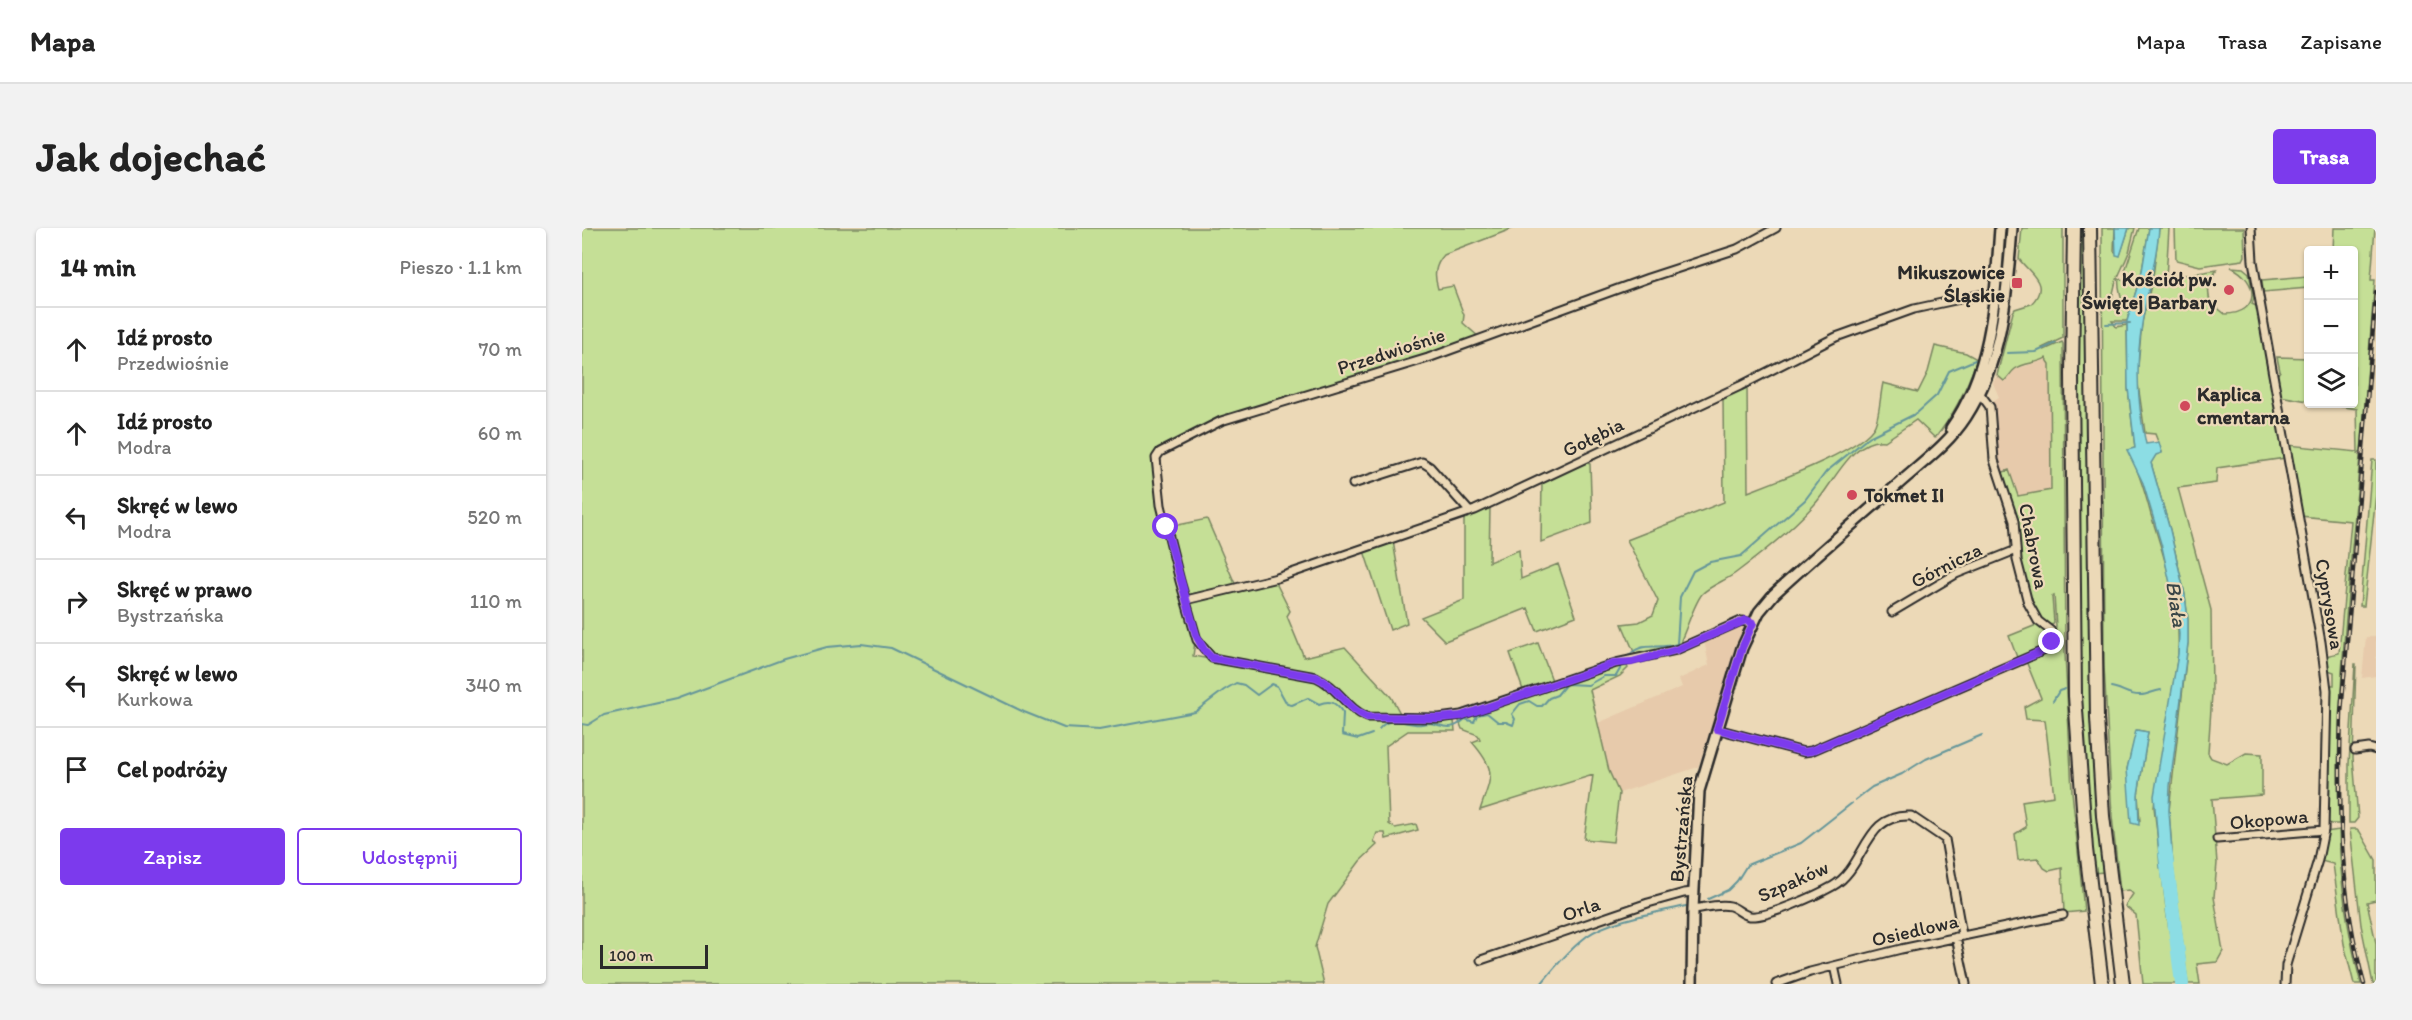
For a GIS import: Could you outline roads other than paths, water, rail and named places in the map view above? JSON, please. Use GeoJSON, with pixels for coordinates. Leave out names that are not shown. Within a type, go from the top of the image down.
{"type":"FeatureCollection","features":[{"type":"Feature","properties":{"kind":"highway"},"geometry":{"type":"LineString","coordinates":[[2074,228],[2072,386],[2076,705],[2085,838],[2102,984]]}},
{"type":"Feature","properties":{"kind":"highway"},"geometry":{"type":"LineString","coordinates":[[2090,228],[2097,718],[2103,816],[2123,984]]}},
{"type":"Feature","properties":{"kind":"highway"},"geometry":{"type":"LineString","coordinates":[[2092,296],[2097,275],[2098,228]]}},
{"type":"Feature","properties":{"kind":"main road","name":"Bystrzańska"},"geometry":{"type":"LineString","coordinates":[[1977,388],[1988,341],[2000,228]]}},
{"type":"Feature","properties":{"kind":"main road","name":"Bystrzańska"},"geometry":{"type":"LineString","coordinates":[[1692,984],[1697,803],[1742,648],[1753,623],[1774,594],[1916,468],[1960,425],[1997,344],[2007,299],[2012,228]]}},
{"type":"Feature","properties":{"kind":"street","name":"Przedwiośnie"},"geometry":{"type":"LineString","coordinates":[[1186,600],[1161,505],[1156,465],[1160,452],[1221,421],[1428,358],[1648,278],[1737,249],[1776,228]]}},
{"type":"Feature","properties":{"kind":"street","name":"Cyprysowa"},"geometry":{"type":"LineString","coordinates":[[2251,228],[2253,261],[2326,681],[2324,830],[2318,860],[2286,965],[2285,984]]}},
{"type":"Feature","properties":{"kind":"street","name":"Gołębia"},"geometry":{"type":"LineString","coordinates":[[1186,600],[1277,578],[1470,512],[1740,386],[1836,337],[1914,309],[1983,294],[2007,299]]}},
{"type":"Feature","properties":{"kind":"street","name":"Chabrowa"},"geometry":{"type":"LineString","coordinates":[[1717,729],[1804,752],[1811,751],[2045,650],[2052,642],[2051,631],[2032,613],[2022,582],[2014,521],[1993,456],[1990,407],[1977,388]]}},
{"type":"Feature","properties":{"kind":"street"},"geometry":{"type":"LineString","coordinates":[[1353,484],[1422,462],[1430,467],[1470,512]]}},
{"type":"Feature","properties":{"kind":"street","name":"Górnicza"},"geometry":{"type":"LineString","coordinates":[[1892,612],[1964,570],[2016,550]]}},
{"type":"Feature","properties":{"kind":"street"},"geometry":{"type":"LineString","coordinates":[[1186,600],[1197,640],[1212,658],[1316,677],[1330,685],[1367,717],[1461,716],[1621,662],[1632,662],[1676,650],[1741,621],[1753,623]]}},
{"type":"Feature","properties":{"kind":"street"},"geometry":{"type":"LineString","coordinates":[[2355,750],[2369,748],[2376,750]]}},
{"type":"Feature","properties":{"kind":"street","name":"Szpaków"},"geometry":{"type":"LineString","coordinates":[[1693,909],[1726,905],[1746,915],[1771,913],[1839,881],[1855,862],[1878,825],[1890,818],[1906,816],[1917,820],[1945,839],[1952,874],[1966,984]]}},
{"type":"Feature","properties":{"kind":"street","name":"Okopowa"},"geometry":{"type":"LineString","coordinates":[[2217,839],[2324,830]]}},
{"type":"Feature","properties":{"kind":"street","name":"Orla"},"geometry":{"type":"LineString","coordinates":[[1481,960],[1648,903],[1694,892]]}},
{"type":"Feature","properties":{"kind":"street","name":"Osiedlowa"},"geometry":{"type":"LineString","coordinates":[[1776,984],[1786,979],[1834,966],[1959,936],[2063,915]]}},
{"type":"Feature","properties":{"kind":"street"},"geometry":{"type":"LineString","coordinates":[[1834,966],[1838,984]]}},
{"type":"Feature","properties":{"kind":"water"},"geometry":{"type":"Polygon","coordinates":[[[2115,228],[2129,228],[2120,256],[2116,255],[2115,228]]]}},
{"type":"Feature","properties":{"kind":"water"},"geometry":{"type":"Polygon","coordinates":[[[2149,228],[2159,228],[2140,339],[2139,399],[2146,444],[2159,442],[2162,453],[2156,455],[2151,463],[2170,530],[2185,595],[2188,620],[2188,643],[2170,786],[2169,811],[2173,866],[2160,868],[2154,796],[2178,654],[2179,634],[2162,547],[2143,483],[2127,450],[2135,448],[2128,388],[2127,321],[2142,271],[2149,228]]]}},
{"type":"Feature","properties":{"kind":"water"},"geometry":{"type":"Polygon","coordinates":[[[2136,730],[2148,732],[2138,795],[2139,825],[2131,823],[2127,769],[2136,730]]]}},
{"type":"Feature","properties":{"kind":"waterway"},"geometry":{"type":"LineString","coordinates":[[2106,324],[2130,323]]}},
{"type":"Feature","properties":{"kind":"waterway"},"geometry":{"type":"LineString","coordinates":[[2007,353],[2036,352],[2056,343]]}},
{"type":"Feature","properties":{"kind":"waterway"},"geometry":{"type":"LineString","coordinates":[[1626,659],[1637,649],[1643,647],[1677,644],[1680,597],[1693,571],[1710,562],[1741,556],[1805,500],[1826,472],[1869,437],[1917,413],[1937,395],[1949,371],[1975,360]]}},
{"type":"Feature","properties":{"kind":"waterway"},"geometry":{"type":"LineString","coordinates":[[582,724],[588,725],[604,715],[676,699],[784,659],[827,647],[861,644],[891,648],[1024,712],[1064,728],[1099,730],[1195,712],[1236,683],[1244,685],[1257,695],[1272,684],[1277,686],[1287,704],[1292,705],[1308,698],[1319,704],[1333,703],[1343,713],[1342,735],[1358,739],[1372,734]]}},
{"type":"Feature","properties":{"kind":"waterway"},"geometry":{"type":"LineString","coordinates":[[1379,729],[1391,721],[1430,723],[1452,727],[1465,719],[1474,722],[1477,715],[1487,713],[1498,722],[1513,725],[1515,719],[1512,714],[1520,704],[1529,701],[1542,706],[1549,698],[1557,695],[1566,684],[1588,685],[1604,676],[1616,676],[1623,664]]}},
{"type":"Feature","properties":{"kind":"waterway"},"geometry":{"type":"LineString","coordinates":[[2111,687],[2137,695],[2161,690]]}},
{"type":"Feature","properties":{"kind":"waterway"},"geometry":{"type":"LineString","coordinates":[[2053,701],[2059,691],[2065,689]]}},
{"type":"Feature","properties":{"kind":"waterway"},"geometry":{"type":"LineString","coordinates":[[1855,800],[1872,787],[1902,774],[1926,759],[1982,735]]}},
{"type":"Feature","properties":{"kind":"waterway"},"geometry":{"type":"LineString","coordinates":[[1708,899],[1728,890],[1747,865],[1801,843],[1852,803]]}},
{"type":"Feature","properties":{"kind":"waterway","name":"Biała"},"geometry":{"type":"LineString","coordinates":[[2165,849],[2182,984]]}},
{"type":"Feature","properties":{"kind":"waterway"},"geometry":{"type":"LineString","coordinates":[[1541,984],[1574,947],[1596,930],[1635,917],[1686,906]]}},
{"type":"Feature","properties":{"kind":"railway"},"geometry":{"type":"LineString","coordinates":[[2364,984],[2345,884],[2340,747],[2376,292]]}},
{"type":"Feature","properties":{"kind":"place","name":"Mikuszowice Śląskie"},"geometry":{"type":"Point","coordinates":[2017,283]}},
{"type":"Feature","properties":{"kind":"place","name":"Kościół pw. Świętej Barbary"},"geometry":{"type":"Point","coordinates":[2229,290]}},
{"type":"Feature","properties":{"kind":"place","name":"Kaplica cmentarna"},"geometry":{"type":"Point","coordinates":[2185,406]}},
{"type":"Feature","properties":{"kind":"place","name":"Tokmet II"},"geometry":{"type":"Point","coordinates":[1852,495]}}]}
